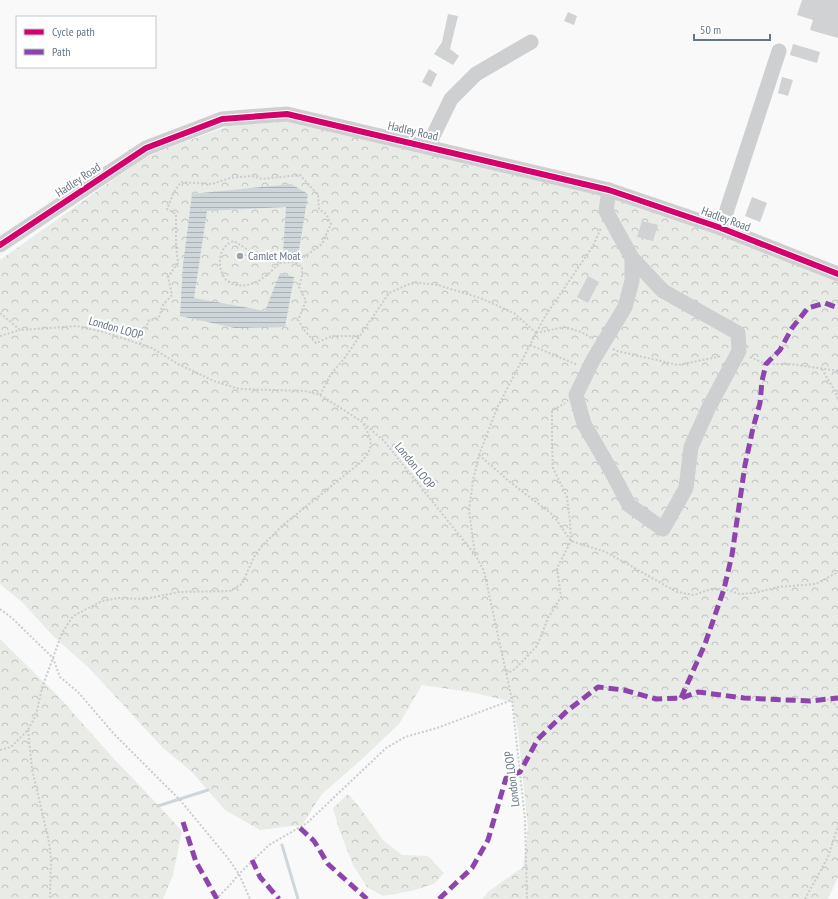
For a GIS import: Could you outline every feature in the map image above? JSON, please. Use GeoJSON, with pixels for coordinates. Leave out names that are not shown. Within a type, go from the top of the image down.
{"type":"FeatureCollection","features":[{"type":"Feature","properties":{"kind":"street"},"geometry":{"type":"LineString","coordinates":[[428,146],[451,99],[476,74],[531,42]]}},
{"type":"Feature","properties":{"kind":"street"},"geometry":{"type":"LineString","coordinates":[[721,228],[779,51]]}},
{"type":"Feature","properties":{"kind":"street","name":"Hadley Road"},"geometry":{"type":"LineString","coordinates":[[0,245],[146,148],[222,119],[287,114],[428,146],[609,190],[721,228],[838,274]]}},
{"type":"Feature","properties":{"kind":"street"},"geometry":{"type":"LineString","coordinates":[[609,190],[606,211],[632,258],[663,291],[738,333],[739,351],[709,406],[691,447],[686,488],[663,529],[629,506],[609,467],[584,424],[576,396],[589,368],[625,307],[632,281],[632,258]]}},
{"type":"Feature","properties":{"kind":"path"},"geometry":{"type":"LineString","coordinates":[[140,344],[149,320],[155,320],[161,316],[163,305],[172,295],[168,277],[178,263],[176,246],[176,214],[167,209],[174,192],[181,182],[212,184],[237,177],[252,176],[262,180],[300,175],[318,195],[318,209],[326,214],[331,224],[322,244],[296,264]]}},
{"type":"Feature","properties":{"kind":"path"},"geometry":{"type":"LineString","coordinates":[[476,556],[469,511],[473,480],[479,455],[497,408],[544,318],[593,246],[602,228]]}},
{"type":"Feature","properties":{"kind":"path"},"geometry":{"type":"LineString","coordinates":[[279,263],[273,257],[248,250],[234,241],[228,243],[220,254],[219,265],[226,280],[238,286],[256,283],[272,272],[279,263],[294,262],[302,267],[299,287],[306,301],[298,320],[305,331],[316,343],[332,336],[359,336]]}},
{"type":"Feature","properties":{"kind":"path"},"geometry":{"type":"LineString","coordinates":[[320,395],[331,374],[344,359],[389,293],[414,282],[438,285],[480,298],[514,313],[536,333]]}},
{"type":"Feature","properties":{"kind":"path"},"geometry":{"type":"LineString","coordinates":[[0,314],[20,330]]}},
{"type":"Feature","properties":{"kind":"path"},"geometry":{"type":"LineString","coordinates":[[530,345],[571,363],[589,368]]}},
{"type":"Feature","properties":{"kind":"path"},"geometry":{"type":"LineString","coordinates":[[766,364],[791,364],[838,371]]}},
{"type":"Feature","properties":{"kind":"path"},"geometry":{"type":"LineString","coordinates":[[821,368],[836,393],[838,400]]}},
{"type":"Feature","properties":{"kind":"path"},"geometry":{"type":"LineString","coordinates":[[506,674],[514,669],[537,646],[548,618],[561,597],[556,568],[570,541],[567,496],[553,468],[552,411],[576,396]]}},
{"type":"Feature","properties":{"kind":"path"},"geometry":{"type":"LineString","coordinates":[[0,750],[11,746],[28,730],[36,715],[42,688],[62,633],[73,616],[102,601],[119,598],[145,599],[179,592],[230,591],[242,584],[254,557],[267,541],[282,526],[361,462],[369,453],[370,437],[361,420]]}},
{"type":"Feature","properties":{"kind":"path"},"geometry":{"type":"LineString","coordinates":[[479,455],[553,516],[570,541],[606,552],[677,592],[694,595],[711,589],[724,589],[740,594],[754,594],[778,587],[816,584],[838,572]]}},
{"type":"Feature","properties":{"kind":"path"},"geometry":{"type":"LineString","coordinates":[[0,609],[12,618],[53,658],[60,677],[78,692],[114,734],[180,800],[227,856],[239,874],[250,899]]}},
{"type":"Feature","properties":{"kind":"path"},"geometry":{"type":"LineString","coordinates":[[827,699],[836,705],[838,710]]}},
{"type":"Feature","properties":{"kind":"path"},"geometry":{"type":"LineString","coordinates":[[216,899],[268,845],[307,824],[386,748],[405,737],[437,728],[512,700]]}},
{"type":"Feature","properties":{"kind":"path"},"geometry":{"type":"LineString","coordinates":[[28,730],[32,769],[50,853],[50,899]]}},
{"type":"Feature","properties":{"kind":"path"},"geometry":{"type":"LineString","coordinates":[[805,899],[828,857],[838,826]]}},
{"type":"Feature","properties":{"kind":"green space"},"geometry":{"type":"Polygon","coordinates":[[[294,121],[613,195],[838,281],[838,877],[828,899],[482,899],[489,891],[523,867],[528,828],[518,731],[512,702],[475,693],[422,685],[399,724],[322,794],[302,825],[260,830],[225,810],[192,772],[163,748],[89,668],[53,636],[23,603],[0,584],[0,260],[148,155],[229,126],[294,121]]]}},
{"type":"Feature","properties":{"kind":"green space"},"geometry":{"type":"Polygon","coordinates":[[[0,639],[59,697],[115,760],[182,831],[173,875],[163,899],[0,899],[0,639]]]}},
{"type":"Feature","properties":{"kind":"green space"},"geometry":{"type":"Polygon","coordinates":[[[348,794],[361,809],[383,840],[402,855],[428,856],[444,873],[434,884],[411,891],[383,896],[367,887],[353,865],[339,829],[333,808],[348,794]]]}},
{"type":"Feature","properties":{"kind":"shaded area"},"geometry":{"type":"Polygon","coordinates":[[[291,184],[308,194],[298,256],[283,253],[286,207],[207,211],[194,298],[265,311],[280,273],[294,277],[285,327],[235,328],[180,316],[183,265],[192,194],[291,184]]]}},
{"type":"Feature","properties":{"kind":"building"},"geometry":{"type":"Polygon","coordinates":[[[802,0],[838,0],[838,38],[810,30],[813,20],[797,15],[802,0]]]}},
{"type":"Feature","properties":{"kind":"building"},"geometry":{"type":"Polygon","coordinates":[[[568,12],[577,16],[574,25],[564,21],[568,12]]]}},
{"type":"Feature","properties":{"kind":"building"},"geometry":{"type":"Polygon","coordinates":[[[448,14],[458,16],[450,49],[459,56],[453,65],[434,54],[442,42],[448,14]]]}},
{"type":"Feature","properties":{"kind":"building"},"geometry":{"type":"Polygon","coordinates":[[[793,44],[820,52],[817,63],[790,55],[793,44]]]}},
{"type":"Feature","properties":{"kind":"building"},"geometry":{"type":"Polygon","coordinates":[[[429,69],[437,74],[431,87],[422,82],[429,69]]]}},
{"type":"Feature","properties":{"kind":"building"},"geometry":{"type":"Polygon","coordinates":[[[782,77],[793,80],[788,96],[778,93],[782,77]]]}},
{"type":"Feature","properties":{"kind":"building"},"geometry":{"type":"Polygon","coordinates":[[[752,197],[767,203],[760,222],[745,216],[752,197]]]}},
{"type":"Feature","properties":{"kind":"building"},"geometry":{"type":"Polygon","coordinates":[[[642,221],[658,225],[653,241],[637,237],[642,221]]]}},
{"type":"Feature","properties":{"kind":"building"},"geometry":{"type":"Polygon","coordinates":[[[588,276],[599,282],[588,303],[577,297],[588,276]]]}},
{"type":"Feature","properties":{"kind":"waterway"},"geometry":{"type":"LineString","coordinates":[[158,806],[208,790]]}},
{"type":"Feature","properties":{"kind":"waterway"},"geometry":{"type":"LineString","coordinates":[[282,845],[298,899]]}},
{"type":"Feature","properties":{"kind":"marked path"},"geometry":{"type":"LineString","coordinates":[[681,698],[705,644],[724,589],[732,555],[745,465],[760,403],[762,381],[766,364],[780,350],[792,328],[808,308],[825,303],[838,308]]}},
{"type":"Feature","properties":{"kind":"marked path"},"geometry":{"type":"LineString","coordinates":[[439,899],[472,868],[488,840],[506,778],[520,772],[538,739],[567,711],[598,687],[624,690],[656,699],[681,698],[698,692],[744,698],[810,701],[838,698]]}},
{"type":"Feature","properties":{"kind":"marked path"},"geometry":{"type":"LineString","coordinates":[[183,822],[196,862],[217,899]]}},
{"type":"Feature","properties":{"kind":"marked path"},"geometry":{"type":"LineString","coordinates":[[300,828],[314,841],[328,864],[367,899]]}},
{"type":"Feature","properties":{"kind":"marked path"},"geometry":{"type":"LineString","coordinates":[[252,860],[260,877],[279,899]]}},
{"type":"Feature","properties":{"kind":"cycle path"},"geometry":{"type":"LineString","coordinates":[[0,245],[146,148],[222,119],[287,114],[609,190],[721,228],[838,274]]}},
{"type":"Feature","properties":{"kind":"place","name":"Camlet Moat"},"geometry":{"type":"Point","coordinates":[240,256]}}]}
